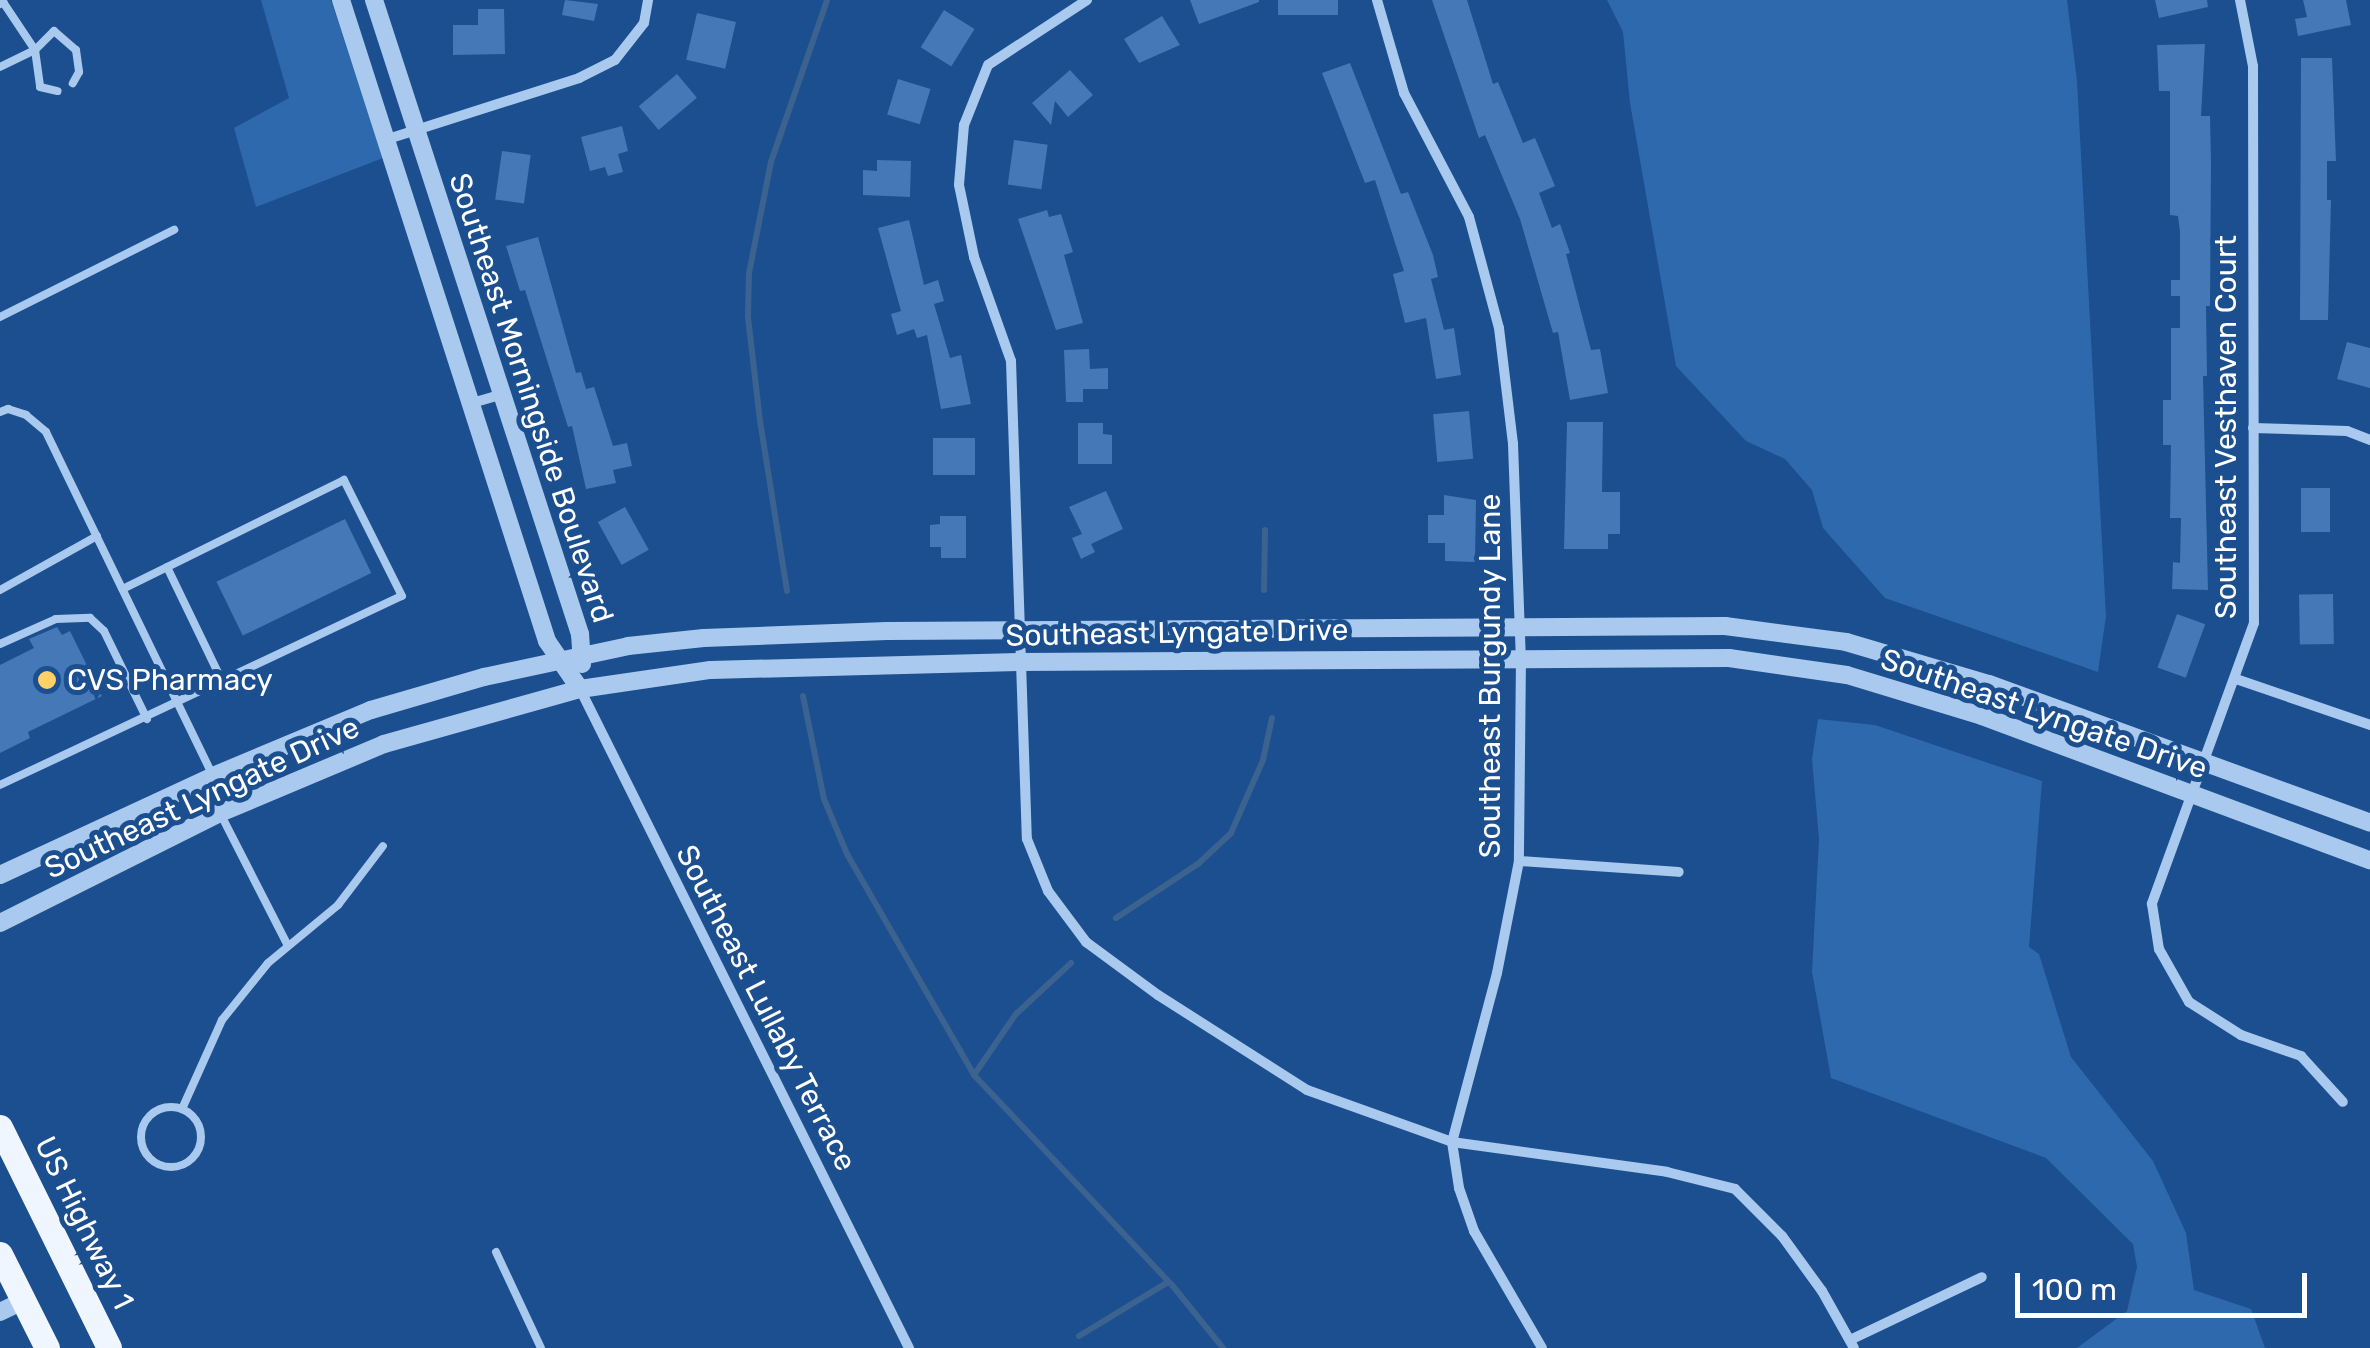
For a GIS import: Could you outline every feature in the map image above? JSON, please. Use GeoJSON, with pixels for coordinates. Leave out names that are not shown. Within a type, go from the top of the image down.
{"type":"FeatureCollection","features":[{"type":"Feature","properties":{"kind":"main road","name":"US Highway 1"},"geometry":{"type":"LineString","coordinates":[[0,1127],[109,1348]]}},
{"type":"Feature","properties":{"kind":"main road"},"geometry":{"type":"LineString","coordinates":[[0,1254],[11,1306],[46,1348]]}},
{"type":"Feature","properties":{"kind":"street","name":"Southeast Morningside Boulevard"},"geometry":{"type":"LineString","coordinates":[[341,0],[547,640],[580,689]]}},
{"type":"Feature","properties":{"kind":"street","name":"Southeast Morningside Boulevard"},"geometry":{"type":"LineString","coordinates":[[374,0],[580,634],[580,689]]}},
{"type":"Feature","properties":{"kind":"street"},"geometry":{"type":"LineString","coordinates":[[388,140],[578,78],[616,60],[644,23],[648,0]]}},
{"type":"Feature","properties":{"kind":"street"},"geometry":{"type":"LineString","coordinates":[[1087,0],[988,65],[964,125],[959,186],[974,257],[1011,361],[1027,839],[1048,890],[1086,942],[1158,995],[1307,1090],[1452,1142],[1667,1172],[1735,1189],[1782,1236],[1852,1344],[1982,1277]]}},
{"type":"Feature","properties":{"kind":"street","name":"Southeast Burgundy Lane"},"geometry":{"type":"LineString","coordinates":[[1377,0],[1404,93],[1468,217],[1499,328],[1513,444],[1520,626],[1519,861],[1498,973],[1452,1142],[1460,1188],[1474,1230],[1542,1348]]}},
{"type":"Feature","properties":{"kind":"street","name":"Southeast Vesthaven Court"},"geometry":{"type":"LineString","coordinates":[[2240,0],[2252,66],[2254,623],[2152,904],[2158,948],[2189,1002],[2241,1035],[2301,1056],[2344,1102]]}},
{"type":"Feature","properties":{"kind":"street"},"geometry":{"type":"LineString","coordinates":[[472,403],[503,394]]}},
{"type":"Feature","properties":{"kind":"street"},"geometry":{"type":"LineString","coordinates":[[2252,428],[2347,431],[2370,440]]}},
{"type":"Feature","properties":{"kind":"street","name":"Southeast Lyngate Drive"},"geometry":{"type":"LineString","coordinates":[[0,875],[214,776],[371,710],[484,677],[582,656],[704,638],[1020,629],[1724,626],[1846,642],[1989,684],[2370,823]]}},
{"type":"Feature","properties":{"kind":"street","name":"Southeast Lyngate Drive"},"geometry":{"type":"LineString","coordinates":[[0,923],[220,813],[384,744],[580,689],[710,670],[1020,662],[1729,658],[1847,675],[1982,716],[2370,860]]}},
{"type":"Feature","properties":{"kind":"street"},"geometry":{"type":"LineString","coordinates":[[2236,680],[2370,725]]}},
{"type":"Feature","properties":{"kind":"street","name":"Southeast Lullaby Terrace"},"geometry":{"type":"LineString","coordinates":[[580,689],[909,1348]]}},
{"type":"Feature","properties":{"kind":"street"},"geometry":{"type":"LineString","coordinates":[[1519,861],[1680,872]]}},
{"type":"Feature","properties":{"kind":"lane"},"geometry":{"type":"LineString","coordinates":[[2,2],[35,50],[40,87],[58,91]]}},
{"type":"Feature","properties":{"kind":"lane"},"geometry":{"type":"LineString","coordinates":[[0,67],[35,50],[54,31],[65,36],[76,50],[79,72],[73,83]]}},
{"type":"Feature","properties":{"kind":"lane"},"geometry":{"type":"LineString","coordinates":[[0,317],[174,230]]}},
{"type":"Feature","properties":{"kind":"lane"},"geometry":{"type":"LineString","coordinates":[[0,412],[26,415],[46,432],[214,776],[220,813],[288,946]]}},
{"type":"Feature","properties":{"kind":"lane"},"geometry":{"type":"LineString","coordinates":[[0,785],[402,596],[344,480],[122,589]]}},
{"type":"Feature","properties":{"kind":"lane"},"geometry":{"type":"LineString","coordinates":[[0,590],[97,536]]}},
{"type":"Feature","properties":{"kind":"lane"},"geometry":{"type":"LineString","coordinates":[[166,567],[222,682]]}},
{"type":"Feature","properties":{"kind":"lane"},"geometry":{"type":"LineString","coordinates":[[0,644],[56,619],[90,618],[104,632],[147,718]]}},
{"type":"Feature","properties":{"kind":"lane"},"geometry":{"type":"LineString","coordinates":[[182,1109],[222,1020],[288,946],[338,905],[383,846]]}},
{"type":"Feature","properties":{"kind":"lane"},"geometry":{"type":"LineString","coordinates":[[182,1109],[200,1130],[198,1148],[176,1166],[157,1163],[144,1148],[142,1129],[153,1112],[182,1109]]}},
{"type":"Feature","properties":{"kind":"lane"},"geometry":{"type":"LineString","coordinates":[[496,1252],[541,1348]]}},
{"type":"Feature","properties":{"kind":"shaded area"},"geometry":{"type":"Polygon","coordinates":[[[261,0],[331,0],[383,158],[256,207],[234,128],[289,98],[261,0]]]}},
{"type":"Feature","properties":{"kind":"shaded area"},"geometry":{"type":"Polygon","coordinates":[[[1607,0],[2067,0],[2077,81],[2106,616],[2098,672],[1885,598],[1823,528],[1812,490],[1785,459],[1746,441],[1676,366],[1630,103],[1623,32],[1607,0]]]}},
{"type":"Feature","properties":{"kind":"shaded area"},"geometry":{"type":"Polygon","coordinates":[[[1818,719],[1875,725],[2042,781],[2029,947],[2039,954],[2071,1057],[2153,1161],[2186,1233],[2194,1290],[2251,1309],[2265,1348],[2077,1348],[2127,1311],[2137,1267],[2133,1244],[2046,1158],[1831,1078],[1812,972],[1819,839],[1812,759],[1818,719]]]}},
{"type":"Feature","properties":{"kind":"building"},"geometry":{"type":"Polygon","coordinates":[[[565,0],[598,4],[594,21],[562,15],[565,0]]]}},
{"type":"Feature","properties":{"kind":"building"},"geometry":{"type":"Polygon","coordinates":[[[1190,0],[1259,0],[1259,2],[1199,24],[1190,0]]]}},
{"type":"Feature","properties":{"kind":"building"},"geometry":{"type":"Polygon","coordinates":[[[1278,0],[1338,0],[1338,15],[1278,15],[1278,0]]]}},
{"type":"Feature","properties":{"kind":"building"},"geometry":{"type":"Polygon","coordinates":[[[1432,0],[1467,0],[1493,84],[1498,82],[1523,143],[1535,138],[1555,186],[1539,193],[1552,228],[1560,224],[1591,350],[1600,349],[1608,393],[1570,400],[1558,332],[1553,333],[1520,219],[1485,135],[1479,138],[1432,0]]]}},
{"type":"Feature","properties":{"kind":"building"},"geometry":{"type":"Polygon","coordinates":[[[2155,0],[2207,0],[2208,7],[2159,18],[2155,0]]]}},
{"type":"Feature","properties":{"kind":"building"},"geometry":{"type":"Polygon","coordinates":[[[2303,0],[2346,0],[2351,25],[2298,36],[2295,19],[2307,17],[2303,0]]]}},
{"type":"Feature","properties":{"kind":"building"},"geometry":{"type":"Polygon","coordinates":[[[478,9],[504,9],[505,54],[453,55],[453,25],[478,25],[478,9]]]}},
{"type":"Feature","properties":{"kind":"building"},"geometry":{"type":"Polygon","coordinates":[[[944,10],[975,29],[951,66],[921,47],[944,10]]]}},
{"type":"Feature","properties":{"kind":"building"},"geometry":{"type":"Polygon","coordinates":[[[697,13],[736,22],[725,69],[686,60],[697,13]]]}},
{"type":"Feature","properties":{"kind":"building"},"geometry":{"type":"Polygon","coordinates":[[[1162,16],[1180,45],[1139,63],[1124,39],[1162,16]]]}},
{"type":"Feature","properties":{"kind":"building"},"geometry":{"type":"Polygon","coordinates":[[[2205,44],[2201,116],[2210,116],[2211,162],[2210,306],[2206,306],[2207,376],[2203,376],[2208,590],[2172,589],[2173,562],[2180,563],[2181,518],[2170,518],[2171,445],[2163,445],[2163,400],[2171,400],[2171,328],[2180,328],[2180,296],[2171,296],[2171,280],[2180,280],[2180,232],[2178,216],[2170,215],[2170,91],[2159,91],[2157,45],[2205,44]]]}},
{"type":"Feature","properties":{"kind":"building"},"geometry":{"type":"Polygon","coordinates":[[[2301,58],[2332,58],[2336,161],[2327,161],[2327,200],[2331,200],[2328,320],[2300,320],[2301,58]]]}},
{"type":"Feature","properties":{"kind":"building"},"geometry":{"type":"Polygon","coordinates":[[[1350,63],[1401,194],[1408,192],[1433,255],[1438,277],[1431,279],[1444,330],[1454,328],[1461,375],[1436,379],[1426,318],[1405,323],[1393,274],[1404,271],[1375,180],[1365,183],[1322,73],[1350,63]]]}},
{"type":"Feature","properties":{"kind":"building"},"geometry":{"type":"Polygon","coordinates":[[[1070,70],[1093,95],[1068,117],[1055,101],[1051,125],[1032,103],[1070,70]]]}},
{"type":"Feature","properties":{"kind":"building"},"geometry":{"type":"Polygon","coordinates":[[[677,74],[697,98],[659,130],[639,106],[677,74]]]}},
{"type":"Feature","properties":{"kind":"building"},"geometry":{"type":"Polygon","coordinates":[[[898,79],[931,89],[920,124],[887,114],[898,79]]]}},
{"type":"Feature","properties":{"kind":"building"},"geometry":{"type":"Polygon","coordinates":[[[622,126],[628,151],[618,154],[623,172],[608,176],[605,167],[590,171],[581,137],[622,126]]]}},
{"type":"Feature","properties":{"kind":"building"},"geometry":{"type":"Polygon","coordinates":[[[1014,140],[1048,145],[1041,189],[1008,185],[1014,140]]]}},
{"type":"Feature","properties":{"kind":"building"},"geometry":{"type":"Polygon","coordinates":[[[502,151],[531,155],[524,204],[495,200],[502,151]]]}},
{"type":"Feature","properties":{"kind":"building"},"geometry":{"type":"Polygon","coordinates":[[[877,160],[911,161],[910,197],[863,195],[863,170],[877,171],[877,160]]]}},
{"type":"Feature","properties":{"kind":"building"},"geometry":{"type":"Polygon","coordinates":[[[1047,210],[1049,217],[1061,214],[1073,252],[1064,255],[1083,323],[1056,330],[1018,219],[1047,210]]]}},
{"type":"Feature","properties":{"kind":"building"},"geometry":{"type":"Polygon","coordinates":[[[909,220],[924,285],[938,280],[944,301],[934,304],[950,358],[961,355],[971,404],[941,409],[927,335],[917,338],[914,329],[897,335],[891,314],[901,311],[878,228],[909,220]]]}},
{"type":"Feature","properties":{"kind":"building"},"geometry":{"type":"Polygon","coordinates":[[[538,237],[576,373],[581,372],[586,389],[594,387],[613,446],[627,443],[632,466],[613,470],[616,483],[586,489],[572,426],[568,427],[525,290],[520,291],[506,246],[538,237]]]}},
{"type":"Feature","properties":{"kind":"building"},"geometry":{"type":"Polygon","coordinates":[[[2347,342],[2370,348],[2370,388],[2337,379],[2347,342]]]}},
{"type":"Feature","properties":{"kind":"building"},"geometry":{"type":"Polygon","coordinates":[[[1089,349],[1090,369],[1108,368],[1108,389],[1083,389],[1083,402],[1066,402],[1064,350],[1089,349]]]}},
{"type":"Feature","properties":{"kind":"building"},"geometry":{"type":"Polygon","coordinates":[[[1469,411],[1473,459],[1437,462],[1433,414],[1469,411]]]}},
{"type":"Feature","properties":{"kind":"building"},"geometry":{"type":"Polygon","coordinates":[[[1567,422],[1603,422],[1602,492],[1620,492],[1620,534],[1608,534],[1608,549],[1564,549],[1567,422]]]}},
{"type":"Feature","properties":{"kind":"building"},"geometry":{"type":"Polygon","coordinates":[[[1078,423],[1103,423],[1103,434],[1112,435],[1112,464],[1078,464],[1078,423]]]}},
{"type":"Feature","properties":{"kind":"building"},"geometry":{"type":"Polygon","coordinates":[[[933,438],[975,438],[975,475],[933,475],[933,438]]]}},
{"type":"Feature","properties":{"kind":"building"},"geometry":{"type":"Polygon","coordinates":[[[2301,488],[2330,488],[2330,532],[2301,532],[2301,488]]]}},
{"type":"Feature","properties":{"kind":"building"},"geometry":{"type":"Polygon","coordinates":[[[1106,491],[1123,529],[1091,544],[1095,552],[1081,559],[1072,538],[1082,534],[1069,507],[1106,491]]]}},
{"type":"Feature","properties":{"kind":"building"},"geometry":{"type":"Polygon","coordinates":[[[1444,495],[1476,500],[1475,562],[1445,561],[1445,543],[1428,543],[1428,515],[1444,515],[1444,495]]]}},
{"type":"Feature","properties":{"kind":"building"},"geometry":{"type":"Polygon","coordinates":[[[625,507],[649,550],[622,565],[598,522],[625,507]]]}},
{"type":"Feature","properties":{"kind":"building"},"geometry":{"type":"Polygon","coordinates":[[[940,516],[966,516],[966,558],[941,558],[941,547],[930,547],[930,525],[940,524],[940,516]]]}},
{"type":"Feature","properties":{"kind":"building"},"geometry":{"type":"Polygon","coordinates":[[[345,519],[371,573],[243,636],[216,582],[345,519]]]}},
{"type":"Feature","properties":{"kind":"building"},"geometry":{"type":"Polygon","coordinates":[[[2333,594],[2334,644],[2300,645],[2299,595],[2333,594]]]}},
{"type":"Feature","properties":{"kind":"building"},"geometry":{"type":"Polygon","coordinates":[[[2177,614],[2205,624],[2186,678],[2158,668],[2177,614]]]}},
{"type":"Feature","properties":{"kind":"building","name":"CVS Pharmacy"},"geometry":{"type":"Polygon","coordinates":[[[57,627],[62,635],[70,631],[102,696],[28,732],[30,738],[0,753],[0,665],[34,648],[29,639],[57,627]]]}},
{"type":"Feature","properties":{"kind":"waterway"},"geometry":{"type":"LineString","coordinates":[[787,591],[760,421],[748,318],[749,273],[771,162],[827,0]]}},
{"type":"Feature","properties":{"kind":"waterway"},"geometry":{"type":"LineString","coordinates":[[1264,590],[1265,530]]}},
{"type":"Feature","properties":{"kind":"waterway"},"geometry":{"type":"LineString","coordinates":[[803,696],[824,799],[847,854],[974,1075],[1172,1285],[1223,1348]]}},
{"type":"Feature","properties":{"kind":"waterway"},"geometry":{"type":"LineString","coordinates":[[1116,918],[1198,864],[1231,833],[1263,760],[1272,718]]}},
{"type":"Feature","properties":{"kind":"waterway"},"geometry":{"type":"LineString","coordinates":[[974,1075],[1016,1014],[1071,963]]}},
{"type":"Feature","properties":{"kind":"waterway"},"geometry":{"type":"LineString","coordinates":[[1079,1336],[1168,1282]]}},
{"type":"Feature","properties":{"kind":"place","name":"CVS Pharmacy"},"geometry":{"type":"Point","coordinates":[47,680]}}]}
